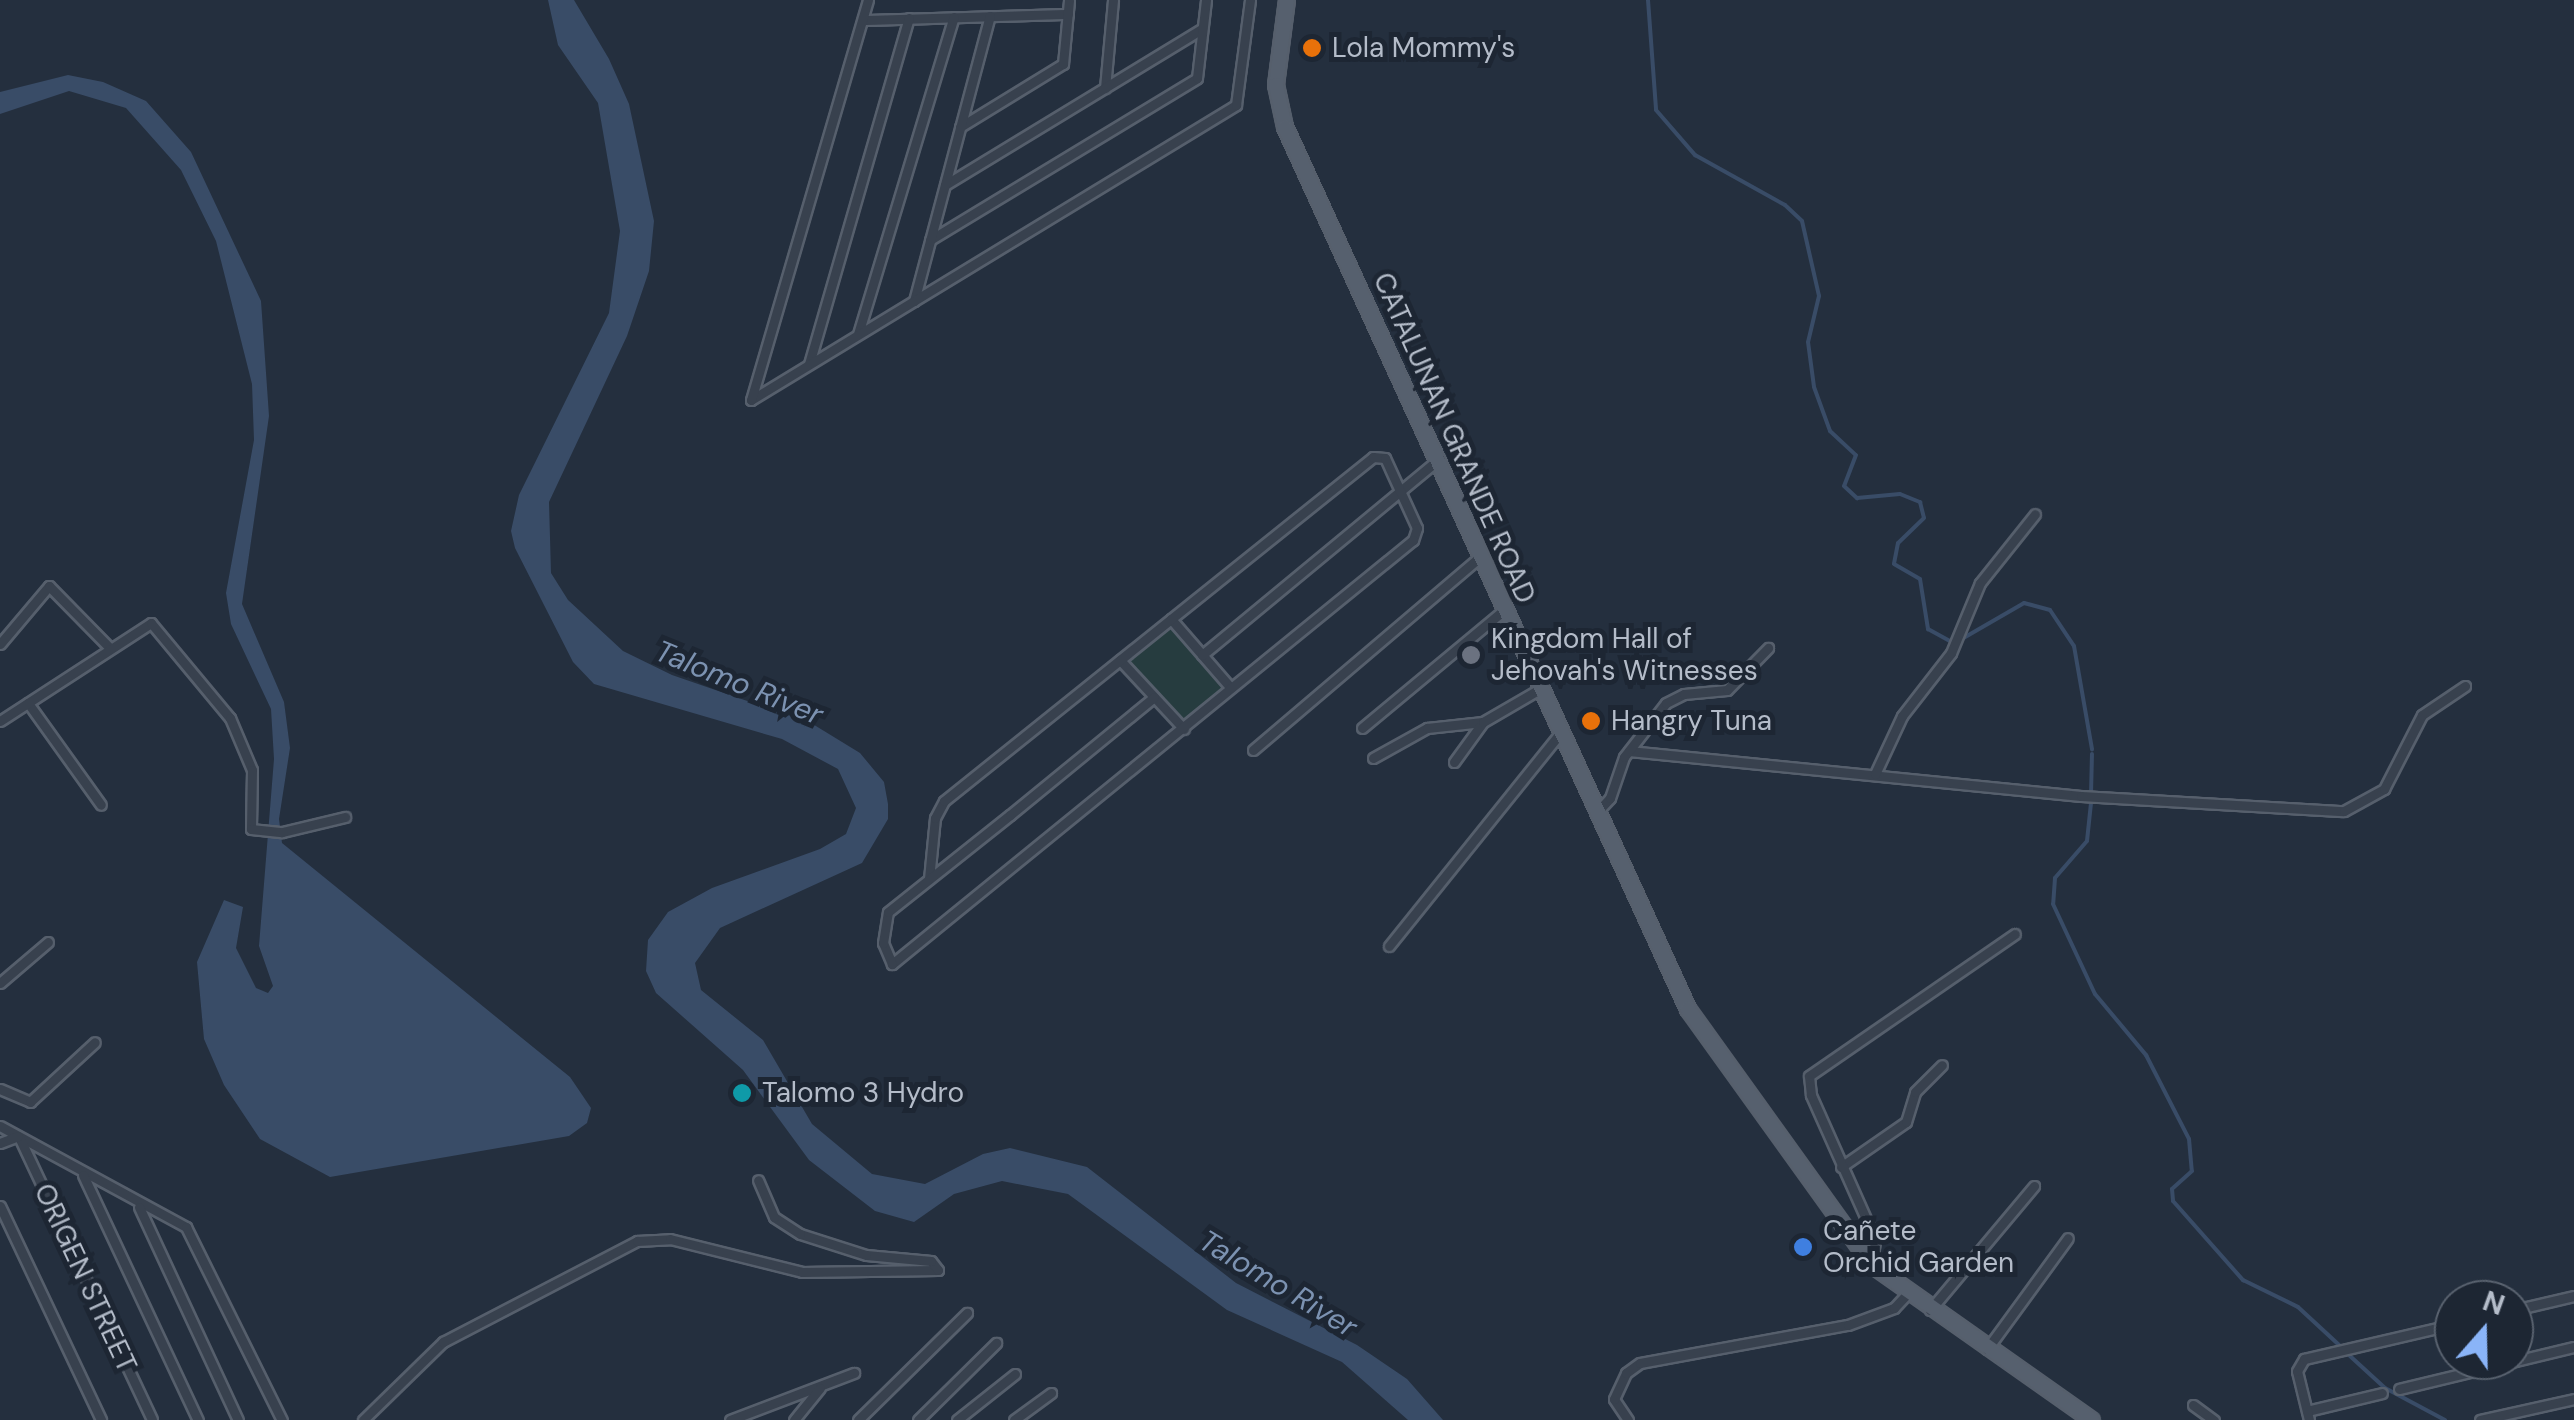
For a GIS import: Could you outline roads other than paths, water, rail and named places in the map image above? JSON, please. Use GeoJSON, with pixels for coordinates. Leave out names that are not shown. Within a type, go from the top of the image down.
{"type":"FeatureCollection","features":[{"type":"Feature","properties":{"kind":"main road","name":"CATALUNAN GRANDE ROAD"},"geometry":{"type":"LineString","coordinates":[[1287,0],[1276,73],[1281,117],[1439,458],[1558,736],[1688,1009],[1872,1266],[2092,1420]]}},
{"type":"Feature","properties":{"kind":"street"},"geometry":{"type":"LineString","coordinates":[[868,0],[751,400],[1236,105],[1250,0]]}},
{"type":"Feature","properties":{"kind":"street"},"geometry":{"type":"LineString","coordinates":[[960,127],[1063,64],[1069,0]]}},
{"type":"Feature","properties":{"kind":"street"},"geometry":{"type":"LineString","coordinates":[[1104,88],[1113,0]]}},
{"type":"Feature","properties":{"kind":"street"},"geometry":{"type":"LineString","coordinates":[[930,240],[1196,78],[1206,0]]}},
{"type":"Feature","properties":{"kind":"street"},"geometry":{"type":"LineString","coordinates":[[863,20],[1068,14]]}},
{"type":"Feature","properties":{"kind":"street"},"geometry":{"type":"LineString","coordinates":[[914,301],[990,16]]}},
{"type":"Feature","properties":{"kind":"street"},"geometry":{"type":"LineString","coordinates":[[858,334],[954,17]]}},
{"type":"Feature","properties":{"kind":"street"},"geometry":{"type":"LineString","coordinates":[[809,364],[909,18]]}},
{"type":"Feature","properties":{"kind":"street"},"geometry":{"type":"LineString","coordinates":[[945,185],[1202,29]]}},
{"type":"Feature","properties":{"kind":"street"},"geometry":{"type":"LineString","coordinates":[[929,879],[939,807],[1373,457],[1388,461],[1416,538],[892,964],[883,943],[884,921],[929,879],[1154,696]]}},
{"type":"Feature","properties":{"kind":"street"},"geometry":{"type":"LineString","coordinates":[[1202,655],[1439,458]]}},
{"type":"Feature","properties":{"kind":"street"},"geometry":{"type":"LineString","coordinates":[[1875,774],[1902,716],[1951,654],[1980,583],[2035,514]]}},
{"type":"Feature","properties":{"kind":"street"},"geometry":{"type":"LineString","coordinates":[[1254,750],[1481,556]]}},
{"type":"Feature","properties":{"kind":"street"},"geometry":{"type":"LineString","coordinates":[[0,644],[49,586],[110,648]]}},
{"type":"Feature","properties":{"kind":"street"},"geometry":{"type":"LineString","coordinates":[[1362,728],[1504,610]]}},
{"type":"Feature","properties":{"kind":"street"},"geometry":{"type":"LineString","coordinates":[[1171,619],[1231,688]]}},
{"type":"Feature","properties":{"kind":"street"},"geometry":{"type":"LineString","coordinates":[[0,721],[145,624],[168,636],[230,718],[252,770],[250,826],[260,832],[282,832],[345,817]]}},
{"type":"Feature","properties":{"kind":"street"},"geometry":{"type":"LineString","coordinates":[[1594,814],[1610,798],[1629,751],[1673,698],[1728,690],[1768,648]]}},
{"type":"Feature","properties":{"kind":"street"},"geometry":{"type":"LineString","coordinates":[[1120,660],[1184,729]]}},
{"type":"Feature","properties":{"kind":"street"},"geometry":{"type":"LineString","coordinates":[[1629,751],[2187,805],[2344,811],[2384,788],[2422,715],[2465,686]]}},
{"type":"Feature","properties":{"kind":"street"},"geometry":{"type":"LineString","coordinates":[[1454,762],[1483,722],[1538,690]]}},
{"type":"Feature","properties":{"kind":"street"},"geometry":{"type":"LineString","coordinates":[[28,703],[101,805]]}},
{"type":"Feature","properties":{"kind":"street"},"geometry":{"type":"LineString","coordinates":[[1373,758],[1427,728],[1483,722]]}},
{"type":"Feature","properties":{"kind":"street"},"geometry":{"type":"LineString","coordinates":[[1389,946],[1558,736]]}},
{"type":"Feature","properties":{"kind":"street"},"geometry":{"type":"LineString","coordinates":[[1872,1266],[1875,1239],[1810,1095],[1812,1070],[2015,934]]}},
{"type":"Feature","properties":{"kind":"street"},"geometry":{"type":"LineString","coordinates":[[0,984],[48,942]]}},
{"type":"Feature","properties":{"kind":"street"},"geometry":{"type":"LineString","coordinates":[[0,1089],[30,1102],[95,1042]]}},
{"type":"Feature","properties":{"kind":"street"},"geometry":{"type":"LineString","coordinates":[[1841,1167],[1906,1122],[1915,1092],[1942,1065]]}},
{"type":"Feature","properties":{"kind":"street"},"geometry":{"type":"LineString","coordinates":[[0,1126],[186,1227],[282,1420]]}},
{"type":"Feature","properties":{"kind":"street"},"geometry":{"type":"LineString","coordinates":[[0,1143],[18,1136]]}},
{"type":"Feature","properties":{"kind":"street","name":"ORIGEN STREET"},"geometry":{"type":"LineString","coordinates":[[18,1136],[152,1420]]}},
{"type":"Feature","properties":{"kind":"street"},"geometry":{"type":"LineString","coordinates":[[82,1173],[198,1420]]}},
{"type":"Feature","properties":{"kind":"street"},"geometry":{"type":"LineString","coordinates":[[363,1420],[443,1342],[637,1241],[670,1239],[802,1272],[938,1270],[931,1261],[866,1255],[800,1234],[774,1218],[758,1180]]}},
{"type":"Feature","properties":{"kind":"street"},"geometry":{"type":"LineString","coordinates":[[1930,1310],[2034,1186]]}},
{"type":"Feature","properties":{"kind":"street"},"geometry":{"type":"LineString","coordinates":[[138,1204],[238,1420]]}},
{"type":"Feature","properties":{"kind":"street"},"geometry":{"type":"LineString","coordinates":[[0,1206],[101,1420]]}},
{"type":"Feature","properties":{"kind":"street"},"geometry":{"type":"LineString","coordinates":[[1987,1349],[2068,1238]]}},
{"type":"Feature","properties":{"kind":"street"},"geometry":{"type":"LineString","coordinates":[[1628,1420],[1614,1399],[1626,1373],[1640,1363],[1848,1325],[1884,1314],[1907,1294]]}},
{"type":"Feature","properties":{"kind":"street"},"geometry":{"type":"LineString","coordinates":[[2534,1305],[2574,1296]]}},
{"type":"Feature","properties":{"kind":"street"},"geometry":{"type":"LineString","coordinates":[[858,1420],[968,1313]]}},
{"type":"Feature","properties":{"kind":"street"},"geometry":{"type":"LineString","coordinates":[[2382,1394],[2308,1416],[2299,1364],[2434,1329]]}},
{"type":"Feature","properties":{"kind":"street"},"geometry":{"type":"LineString","coordinates":[[918,1420],[996,1343]]}},
{"type":"Feature","properties":{"kind":"street"},"geometry":{"type":"LineString","coordinates":[[2399,1389],[2574,1347]]}},
{"type":"Feature","properties":{"kind":"street"},"geometry":{"type":"LineString","coordinates":[[734,1419],[854,1373]]}},
{"type":"Feature","properties":{"kind":"street"},"geometry":{"type":"LineString","coordinates":[[957,1420],[1015,1374]]}},
{"type":"Feature","properties":{"kind":"street"},"geometry":{"type":"LineString","coordinates":[[779,1400],[795,1419],[820,1388]]}},
{"type":"Feature","properties":{"kind":"street"},"geometry":{"type":"LineString","coordinates":[[1014,1420],[1052,1393]]}},
{"type":"Feature","properties":{"kind":"street"},"geometry":{"type":"LineString","coordinates":[[2480,1420],[2574,1399]]}},
{"type":"Feature","properties":{"kind":"street"},"geometry":{"type":"LineString","coordinates":[[2194,1405],[2214,1420]]}},
{"type":"Feature","properties":{"kind":"water"},"geometry":{"type":"Polygon","coordinates":[[[548,0],[574,0],[609,59],[629,104],[654,221],[649,271],[627,336],[549,502],[551,573],[568,600],[623,651],[672,675],[811,723],[860,753],[884,782],[888,804],[888,819],[862,863],[720,928],[695,963],[701,990],[763,1040],[812,1124],[872,1174],[925,1184],[983,1154],[1010,1148],[1087,1167],[1236,1283],[1357,1345],[1407,1379],[1443,1420],[1408,1420],[1342,1362],[1227,1310],[1068,1194],[1002,1181],[954,1194],[914,1222],[875,1211],[809,1160],[743,1070],[656,993],[646,971],[648,940],[668,912],[712,888],[820,849],[846,834],[856,808],[838,769],[782,739],[594,684],[573,662],[515,548],[511,531],[519,495],[609,313],[620,231],[598,103],[558,45],[548,0]]]}},
{"type":"Feature","properties":{"kind":"water"},"geometry":{"type":"Polygon","coordinates":[[[68,75],[103,82],[146,101],[191,152],[261,301],[269,416],[242,604],[284,702],[290,748],[279,819],[282,843],[570,1077],[591,1108],[587,1123],[569,1136],[330,1177],[260,1139],[224,1085],[204,1039],[197,962],[224,900],[243,907],[236,948],[256,988],[268,993],[273,986],[259,946],[274,759],[271,709],[231,624],[226,593],[254,440],[252,384],[216,241],[181,170],[126,108],[69,91],[0,114],[0,92],[68,75]]]}},
{"type":"Feature","properties":{"kind":"waterway"},"geometry":{"type":"LineString","coordinates":[[1648,0],[1656,110],[1695,155],[1785,205],[1802,221],[1819,296],[1808,342],[1814,387],[1830,431],[1856,455],[1844,486],[1857,498],[1900,494],[1920,502],[1924,518],[1898,543],[1894,564],[1920,579],[1928,629],[1951,642]]}},
{"type":"Feature","properties":{"kind":"waterway"},"geometry":{"type":"LineString","coordinates":[[1960,640],[2024,603],[2050,610],[2074,646],[2092,749]]}},
{"type":"Feature","properties":{"kind":"waterway"},"geometry":{"type":"LineString","coordinates":[[2091,794],[2092,754]]}},
{"type":"Feature","properties":{"kind":"waterway"},"geometry":{"type":"LineString","coordinates":[[2091,803],[2087,841],[2055,878],[2053,904],[2095,994],[2146,1055],[2189,1139],[2192,1171],[2172,1189],[2173,1201],[2243,1280],[2298,1307],[2339,1345]]}},
{"type":"Feature","properties":{"kind":"waterway"},"geometry":{"type":"LineString","coordinates":[[2350,1356],[2385,1388],[2445,1420]]}},
{"type":"Feature","properties":{"kind":"place","name":"Lola Mommy's"},"geometry":{"type":"Point","coordinates":[1312,48]}},
{"type":"Feature","properties":{"kind":"place","name":"Kingdom Hall of Jehovah's Witnesses"},"geometry":{"type":"Point","coordinates":[1471,655]}},
{"type":"Feature","properties":{"kind":"place","name":"Hangry Tuna"},"geometry":{"type":"Point","coordinates":[1591,721]}},
{"type":"Feature","properties":{"kind":"place","name":"Talomo 3 Hydro"},"geometry":{"type":"Point","coordinates":[742,1093]}},
{"type":"Feature","properties":{"kind":"place","name":"Cañete Orchid Garden"},"geometry":{"type":"Point","coordinates":[1803,1247]}},
{"type":"Feature","properties":{"kind":"water label","name":"Talomo River"},"geometry":{"type":"Point","coordinates":[739,683]}},
{"type":"Feature","properties":{"kind":"water label","name":"Talomo River"},"geometry":{"type":"Point","coordinates":[1278,1284]}}]}
